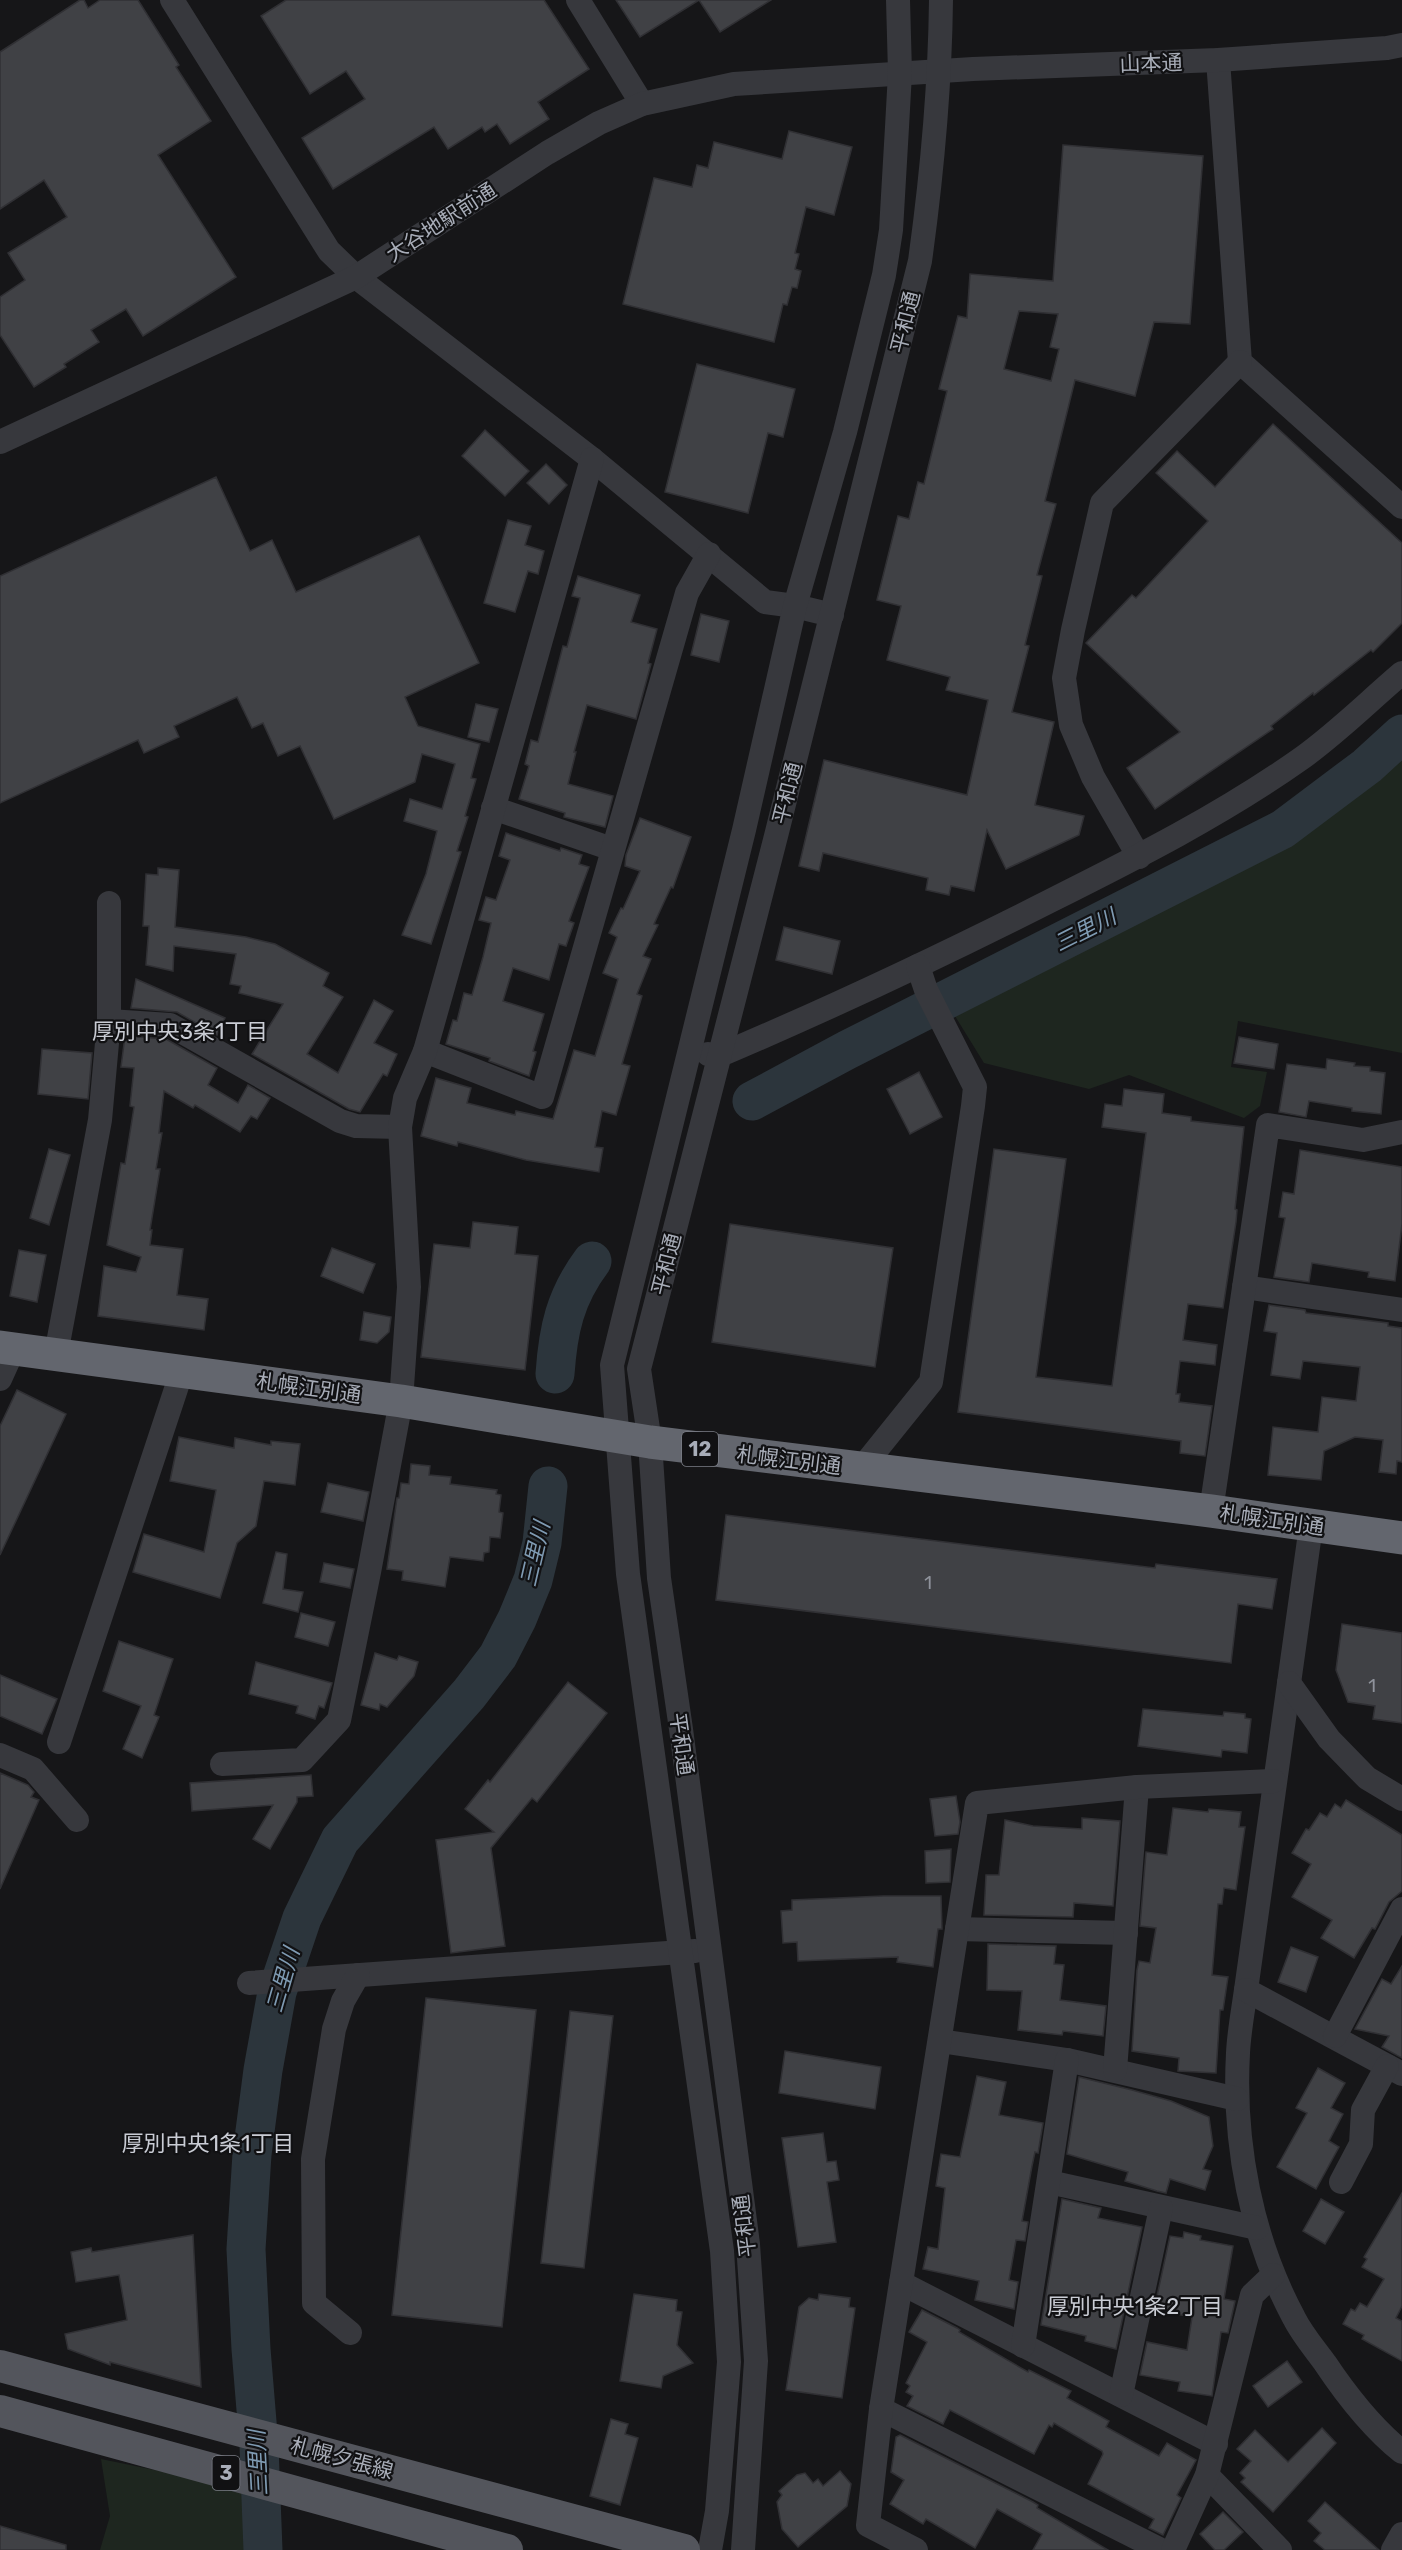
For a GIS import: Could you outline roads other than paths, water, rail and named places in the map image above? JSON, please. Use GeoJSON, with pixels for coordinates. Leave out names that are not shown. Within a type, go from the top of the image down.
{"type":"FeatureCollection","features":[{"type":"Feature","properties":{"kind":"highway","name":"札幌江別通"},"geometry":{"type":"LineString","coordinates":[[7,1348],[400,1401],[634,1440],[1211,1511],[1402,1538]]}},
{"type":"Feature","properties":{"kind":"main road","name":"札幌夕張線"},"geometry":{"type":"LineString","coordinates":[[0,2366],[684,2550]]}},
{"type":"Feature","properties":{"kind":"main road","name":"3"},"geometry":{"type":"LineString","coordinates":[[0,2411],[507,2550]]}},
{"type":"Feature","properties":{"kind":"street"},"geometry":{"type":"LineString","coordinates":[[172,0],[328,251],[356,276],[592,459],[710,554],[765,602],[832,615]]}},
{"type":"Feature","properties":{"kind":"street"},"geometry":{"type":"LineString","coordinates":[[578,0],[642,104]]}},
{"type":"Feature","properties":{"kind":"street","name":"平和通"},"geometry":{"type":"LineString","coordinates":[[743,2550],[756,2361],[748,2244],[659,1578],[634,1440],[612,1365],[744,830],[795,606],[845,432],[884,275],[891,230],[900,73],[898,0]]}},
{"type":"Feature","properties":{"kind":"street","name":"平和通"},"geometry":{"type":"LineString","coordinates":[[710,2550],[717,2511],[729,2362],[722,2251],[628,1574],[639,1368],[832,615],[920,261],[930,189],[940,72],[941,0]]}},
{"type":"Feature","properties":{"kind":"street","name":"山本通"},"geometry":{"type":"LineString","coordinates":[[900,73],[1218,60],[1402,45]]}},
{"type":"Feature","properties":{"kind":"street"},"geometry":{"type":"LineString","coordinates":[[1218,60],[1240,362],[1402,507]]}},
{"type":"Feature","properties":{"kind":"street","name":"大谷地駅前通"},"geometry":{"type":"LineString","coordinates":[[0,442],[356,276],[547,153],[599,123],[642,104],[734,84],[900,73]]}},
{"type":"Feature","properties":{"kind":"street"},"geometry":{"type":"LineString","coordinates":[[1139,857],[1093,777],[1071,725],[1064,678],[1071,640],[1102,503],[1240,362]]}},
{"type":"Feature","properties":{"kind":"street"},"geometry":{"type":"LineString","coordinates":[[222,1764],[302,1760],[339,1720],[400,1401],[409,1287],[400,1127],[405,1098],[425,1051],[592,459]]}},
{"type":"Feature","properties":{"kind":"street"},"geometry":{"type":"LineString","coordinates":[[425,1051],[542,1098],[687,593],[710,554]]}},
{"type":"Feature","properties":{"kind":"street"},"geometry":{"type":"LineString","coordinates":[[688,1050],[718,1056],[918,966],[1139,857],[1228,806],[1303,758],[1402,673]]}},
{"type":"Feature","properties":{"kind":"street"},"geometry":{"type":"LineString","coordinates":[[493,808],[612,849]]}},
{"type":"Feature","properties":{"kind":"street"},"geometry":{"type":"LineString","coordinates":[[56,1354],[100,1120],[109,1021],[110,903]]}},
{"type":"Feature","properties":{"kind":"street"},"geometry":{"type":"LineString","coordinates":[[861,1469],[931,1382],[975,1087],[926,990],[918,966]]}},
{"type":"Feature","properties":{"kind":"street"},"geometry":{"type":"LineString","coordinates":[[109,1021],[170,1025],[340,1121],[356,1126],[400,1127]]}},
{"type":"Feature","properties":{"kind":"street"},"geometry":{"type":"LineString","coordinates":[[1211,1511],[1268,1125],[1363,1140],[1402,1132]]}},
{"type":"Feature","properties":{"kind":"street"},"geometry":{"type":"LineString","coordinates":[[1244,1287],[1402,1310]]}},
{"type":"Feature","properties":{"kind":"street"},"geometry":{"type":"LineString","coordinates":[[0,1379],[7,1348]]}},
{"type":"Feature","properties":{"kind":"street"},"geometry":{"type":"LineString","coordinates":[[59,1742],[182,1371]]}},
{"type":"Feature","properties":{"kind":"street"},"geometry":{"type":"LineString","coordinates":[[1311,1526],[1246,1990],[1238,2052],[1237,2099],[1247,2183],[1257,2228],[1273,2275],[1295,2320],[1350,2400],[1387,2440],[1402,2452]]}},
{"type":"Feature","properties":{"kind":"street"},"geometry":{"type":"LineString","coordinates":[[1289,1683],[1329,1740],[1367,1778],[1402,1800]]}},
{"type":"Feature","properties":{"kind":"street"},"geometry":{"type":"LineString","coordinates":[[0,1755],[33,1769],[78,1820]]}},
{"type":"Feature","properties":{"kind":"street"},"geometry":{"type":"LineString","coordinates":[[916,2550],[868,2525],[881,2409],[977,1803],[1137,1787],[1274,1781]]}},
{"type":"Feature","properties":{"kind":"street"},"geometry":{"type":"LineString","coordinates":[[1115,2070],[1137,1787]]}},
{"type":"Feature","properties":{"kind":"street"},"geometry":{"type":"LineString","coordinates":[[1335,2036],[1402,1909]]}},
{"type":"Feature","properties":{"kind":"street"},"geometry":{"type":"LineString","coordinates":[[957,1929],[1126,1933]]}},
{"type":"Feature","properties":{"kind":"street"},"geometry":{"type":"LineString","coordinates":[[255,1983],[709,1950]]}},
{"type":"Feature","properties":{"kind":"street"},"geometry":{"type":"LineString","coordinates":[[350,2333],[314,2303],[313,2159],[334,2029],[343,2001],[358,1975]]}},
{"type":"Feature","properties":{"kind":"street"},"geometry":{"type":"LineString","coordinates":[[1246,1990],[1335,2036],[1394,2070],[1363,2110],[1361,2144],[1341,2182]]}},
{"type":"Feature","properties":{"kind":"street"},"geometry":{"type":"LineString","coordinates":[[940,2041],[1067,2060],[1237,2099]]}},
{"type":"Feature","properties":{"kind":"street"},"geometry":{"type":"LineString","coordinates":[[1023,2346],[1067,2060]]}},
{"type":"Feature","properties":{"kind":"street"},"geometry":{"type":"LineString","coordinates":[[1049,2182],[1257,2228]]}},
{"type":"Feature","properties":{"kind":"street"},"geometry":{"type":"LineString","coordinates":[[1120,2395],[1161,2208]]}},
{"type":"Feature","properties":{"kind":"street"},"geometry":{"type":"LineString","coordinates":[[1173,2550],[1207,2475],[1252,2295],[1273,2275]]}},
{"type":"Feature","properties":{"kind":"street"},"geometry":{"type":"LineString","coordinates":[[901,2283],[1216,2444]]}},
{"type":"Feature","properties":{"kind":"street"},"geometry":{"type":"LineString","coordinates":[[881,2409],[1161,2550]]}},
{"type":"Feature","properties":{"kind":"street"},"geometry":{"type":"LineString","coordinates":[[1207,2475],[1280,2550]]}},
{"type":"Feature","properties":{"kind":"street"},"geometry":{"type":"LineString","coordinates":[[1393,2550],[1402,2534]]}},
{"type":"Feature","properties":{"kind":"waterway","name":"三里川"},"geometry":{"type":"LineString","coordinates":[[752,1101],[847,1050],[1283,829],[1367,766],[1402,734]]}},
{"type":"Feature","properties":{"kind":"waterway","name":"三里川"},"geometry":{"type":"LineString","coordinates":[[555,1374],[564,1314],[575,1288],[592,1261]]}},
{"type":"Feature","properties":{"kind":"waterway","name":"三里川"},"geometry":{"type":"LineString","coordinates":[[263,2550],[259,2446],[246,2249],[252,2154],[263,2070],[277,1992],[302,1918],[340,1840],[469,1694],[498,1656],[533,1580],[542,1543],[548,1486]]}},
{"type":"Feature","properties":{"kind":"district","name":"厚別中央3条1丁目"},"geometry":{"type":"Point","coordinates":[180,1031]}},
{"type":"Feature","properties":{"kind":"district","name":"厚別中央1条1丁目"},"geometry":{"type":"Point","coordinates":[208,2143]}},
{"type":"Feature","properties":{"kind":"district","name":"厚別中央1条2丁目"},"geometry":{"type":"Point","coordinates":[1135,2306]}}]}
